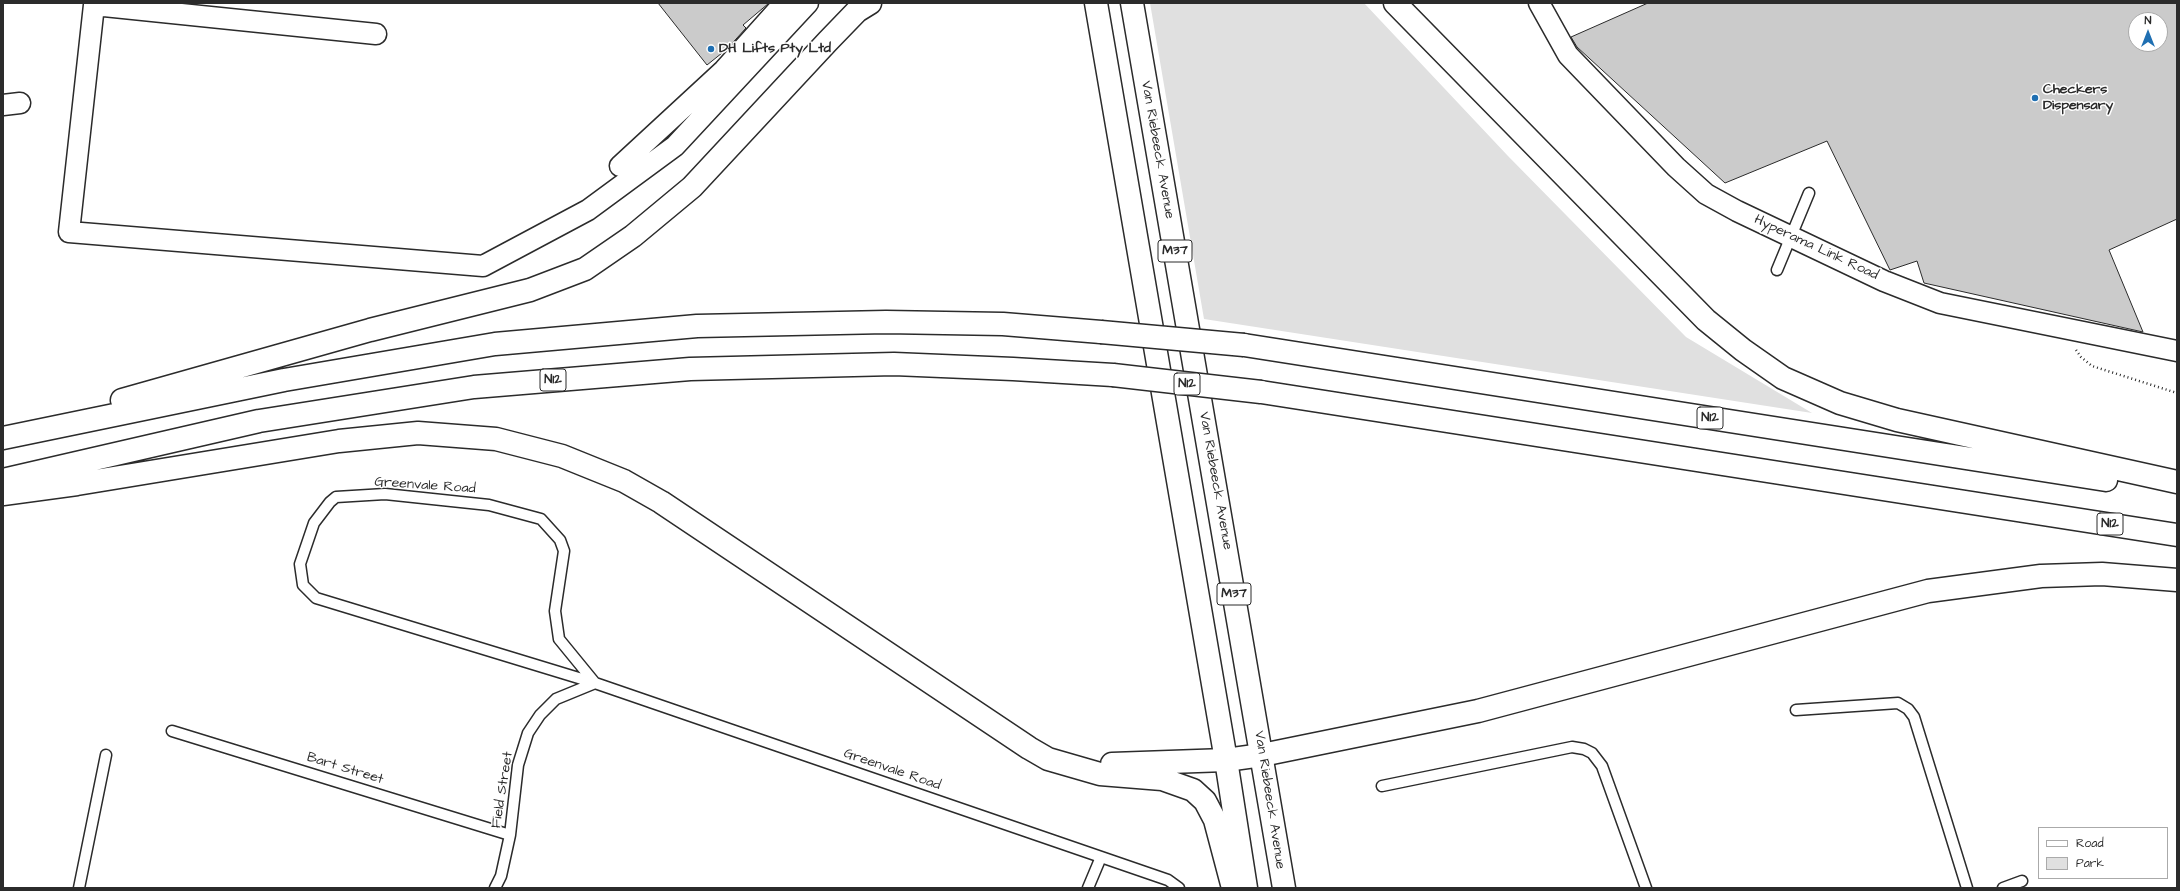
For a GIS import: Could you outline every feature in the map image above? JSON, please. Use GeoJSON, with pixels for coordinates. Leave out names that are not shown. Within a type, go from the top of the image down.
{"type":"FeatureCollection","features":[{"type":"Feature","properties":{"kind":"main road"},"geometry":{"type":"LineString","coordinates":[[3,433],[370,330],[530,290],[585,269],[633,236],[692,187],[857,11],[870,3]]}},
{"type":"Feature","properties":{"kind":"main road","name":"M37"},"geometry":{"type":"LineString","coordinates":[[1096,3],[1226,760],[1246,888]]}},
{"type":"Feature","properties":{"kind":"main road","name":"Van Riebeeck Avenue"},"geometry":{"type":"LineString","coordinates":[[1132,3],[1284,888]]}},
{"type":"Feature","properties":{"kind":"main road"},"geometry":{"type":"LineString","coordinates":[[1395,3],[1706,320],[1743,350],[1783,378],[1840,403],[1897,420],[2177,482]]}},
{"type":"Feature","properties":{"kind":"main road","name":"N12"},"geometry":{"type":"LineString","coordinates":[[3,438],[284,380],[495,344],[697,326],[886,322],[1004,324],[1244,345],[2177,491]]}},
{"type":"Feature","properties":{"kind":"main road","name":"N12"},"geometry":{"type":"LineString","coordinates":[[3,480],[259,421],[474,387],[690,368],[894,364],[1013,368],[1113,375],[1261,392],[2177,535]]}},
{"type":"Feature","properties":{"kind":"main road"},"geometry":{"type":"LineString","coordinates":[[3,494],[77,484],[339,441],[418,433],[496,439],[562,456],[624,481],[655,499],[1029,748],[1048,759],[1081,770],[1100,774],[1162,779],[1193,790],[1205,801],[1215,820],[1233,888]]}},
{"type":"Feature","properties":{"kind":"main road"},"geometry":{"type":"LineString","coordinates":[[1048,759],[1111,764],[1226,760],[1262,755],[1478,711],[1928,591],[2041,576],[2102,574],[2177,580]]}},
{"type":"Feature","properties":{"kind":"street"},"geometry":{"type":"LineString","coordinates":[[620,166],[724,70],[784,3]]}},
{"type":"Feature","properties":{"kind":"street"},"geometry":{"type":"LineString","coordinates":[[376,34],[94,4],[68,232],[482,266],[588,210],[674,146],[808,3]]}},
{"type":"Feature","properties":{"kind":"street","name":"Hyperama Link Road"},"geometry":{"type":"LineString","coordinates":[[1539,3],[1568,56],[1676,167],[1706,194],[1884,281],[1940,304],[2177,351]]}},
{"type":"Feature","properties":{"kind":"lane"},"geometry":{"type":"LineString","coordinates":[[1777,270],[1809,193]]}},
{"type":"Feature","properties":{"kind":"lane","name":"Greenvale Road"},"geometry":{"type":"LineString","coordinates":[[595,683],[559,639],[555,611],[564,551],[560,540],[541,519],[488,505],[385,494],[336,498],[314,522],[300,564],[302,585],[316,598],[595,683],[1168,880],[1179,888]]}},
{"type":"Feature","properties":{"kind":"lane","name":"Field Street"},"geometry":{"type":"LineString","coordinates":[[495,888],[501,876],[510,835],[518,765],[528,733],[540,715],[556,699],[595,683]]}},
{"type":"Feature","properties":{"kind":"lane"},"geometry":{"type":"LineString","coordinates":[[1796,710],[1898,703],[1908,708],[1914,717],[1966,888]]}},
{"type":"Feature","properties":{"kind":"lane","name":"Bart Street"},"geometry":{"type":"LineString","coordinates":[[172,731],[510,835]]}},
{"type":"Feature","properties":{"kind":"lane"},"geometry":{"type":"LineString","coordinates":[[1382,786],[1572,747],[1584,749],[1592,753],[1602,766],[1646,888]]}},
{"type":"Feature","properties":{"kind":"lane"},"geometry":{"type":"LineString","coordinates":[[79,888],[106,755]]}},
{"type":"Feature","properties":{"kind":"lane"},"geometry":{"type":"LineString","coordinates":[[1088,888],[1101,857]]}},
{"type":"Feature","properties":{"kind":"lane"},"geometry":{"type":"LineString","coordinates":[[2003,888],[2022,881]]}},
{"type":"Feature","properties":{"kind":"path"},"geometry":{"type":"LineString","coordinates":[[2067,329],[2081,357],[2092,366],[2177,393]]}},
{"type":"Feature","properties":{"kind":"green space"},"geometry":{"type":"Polygon","coordinates":[[[1150,3],[1364,3],[1508,156],[1686,337],[1812,413],[1204,319],[1150,3]]]}},
{"type":"Feature","properties":{"kind":"building","name":"DH Lifts Pty Ltd"},"geometry":{"type":"Polygon","coordinates":[[[658,3],[769,3],[743,25],[746,28],[727,49],[707,65],[658,3]]]}},
{"type":"Feature","properties":{"kind":"building"},"geometry":{"type":"Polygon","coordinates":[[[1648,3],[2177,3],[2177,219],[2109,250],[2143,332],[1924,283],[1917,261],[1890,270],[1827,141],[1725,183],[1577,47],[1571,37],[1648,3]]]}},
{"type":"Feature","properties":{"kind":"place","name":"DH Lifts Pty Ltd"},"geometry":{"type":"Point","coordinates":[711,49]}},
{"type":"Feature","properties":{"kind":"place","name":"Checkers Dispensary"},"geometry":{"type":"Point","coordinates":[2035,98]}}]}
